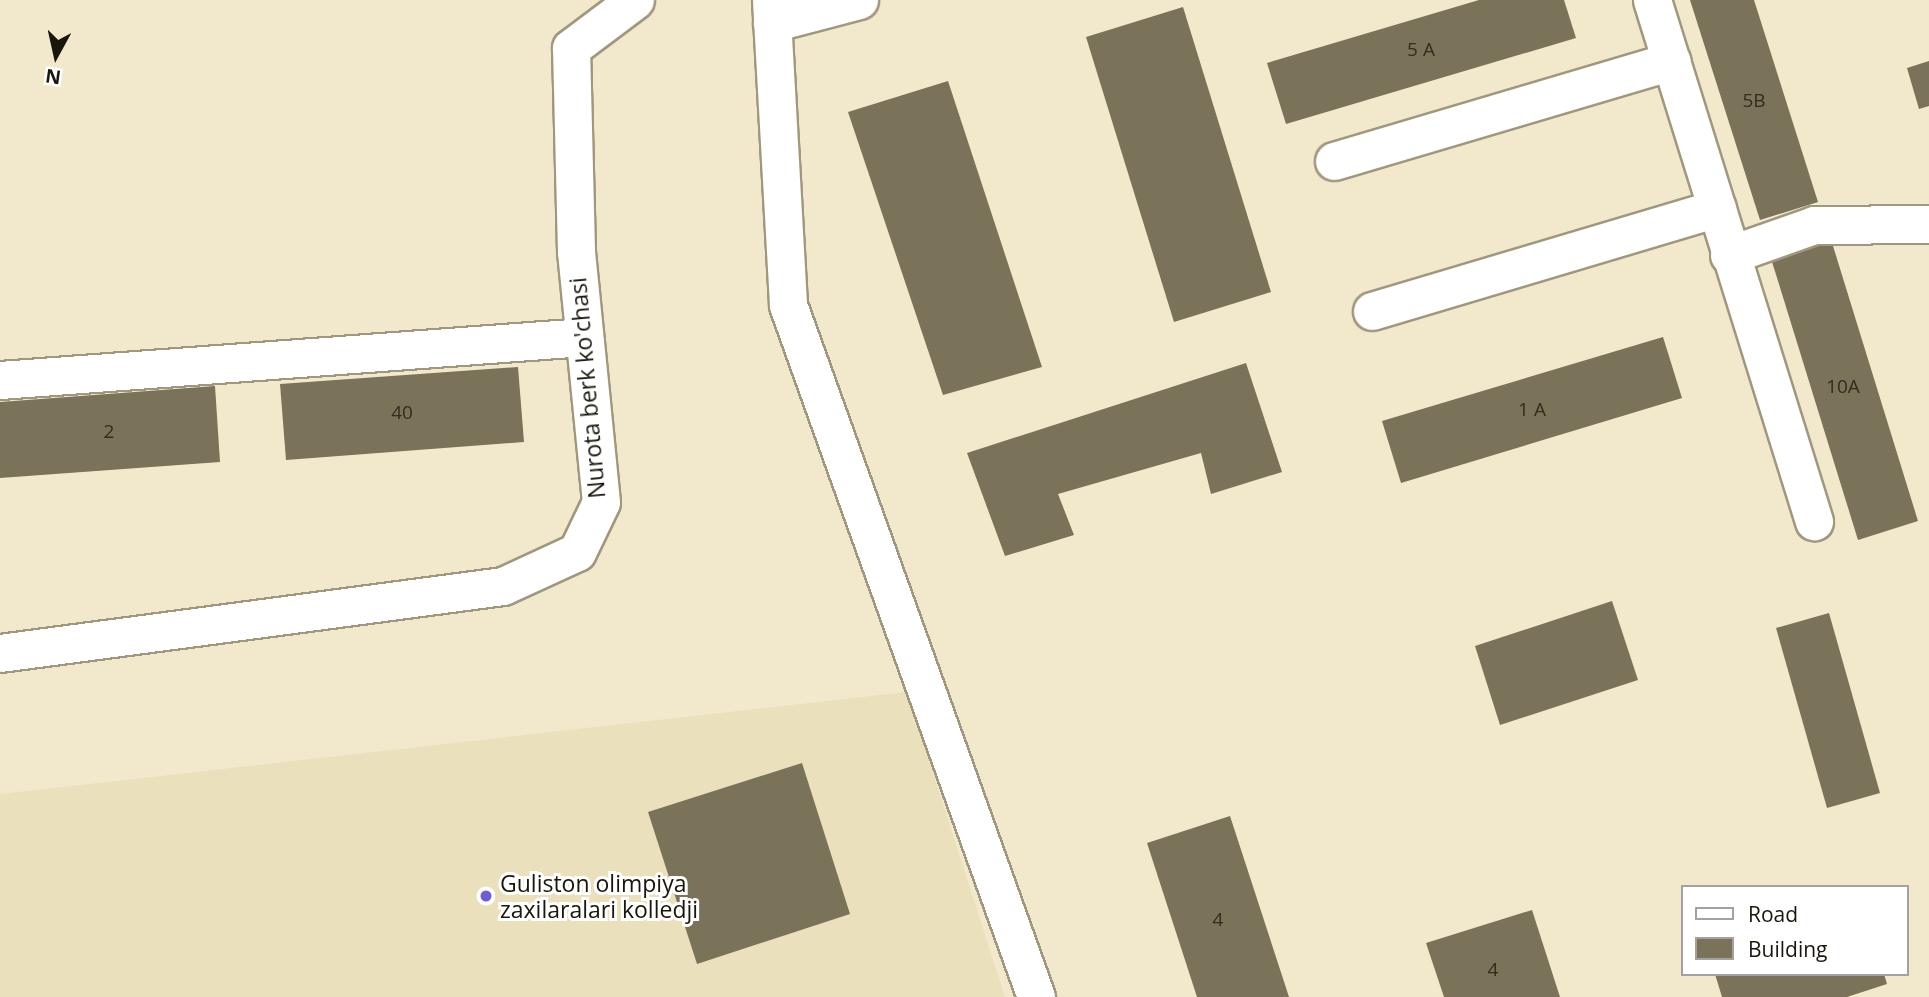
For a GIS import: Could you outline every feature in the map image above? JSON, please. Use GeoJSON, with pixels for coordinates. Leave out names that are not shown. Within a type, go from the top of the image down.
{"type":"FeatureCollection","features":[{"type":"Feature","properties":{"kind":"street","name":"Nurota berk ko'chasi"},"geometry":{"type":"LineString","coordinates":[[0,653],[503,586],[577,552],[601,502],[576,251],[571,48],[635,0]]}},
{"type":"Feature","properties":{"kind":"street"},"geometry":{"type":"LineString","coordinates":[[859,0],[772,11],[788,305],[1035,997]]}},
{"type":"Feature","properties":{"kind":"street"},"geometry":{"type":"LineString","coordinates":[[1652,0],[1729,255],[1814,521]]}},
{"type":"Feature","properties":{"kind":"street"},"geometry":{"type":"LineString","coordinates":[[1334,161],[1671,61]]}},
{"type":"Feature","properties":{"kind":"street"},"geometry":{"type":"LineString","coordinates":[[1372,311],[1717,208]]}},
{"type":"Feature","properties":{"kind":"street"},"geometry":{"type":"LineString","coordinates":[[1729,255],[1814,225],[1929,224]]}},
{"type":"Feature","properties":{"kind":"street"},"geometry":{"type":"LineString","coordinates":[[0,380],[584,337]]}},
{"type":"Feature","properties":{"kind":"shaded area","name":"Guliston olimpiya zaxilaralari kolledji"},"geometry":{"type":"Polygon","coordinates":[[[907,692],[1005,997],[0,997],[0,794],[907,692]]]}},
{"type":"Feature","properties":{"kind":"building"},"geometry":{"type":"Polygon","coordinates":[[[1479,0],[1564,0],[1576,38],[1286,124],[1267,63],[1479,0]]]}},
{"type":"Feature","properties":{"kind":"building"},"geometry":{"type":"Polygon","coordinates":[[[1690,0],[1754,0],[1818,202],[1760,220],[1690,0]]]}},
{"type":"Feature","properties":{"kind":"building"},"geometry":{"type":"Polygon","coordinates":[[[1183,7],[1271,292],[1174,322],[1086,37],[1183,7]]]}},
{"type":"Feature","properties":{"kind":"building"},"geometry":{"type":"Polygon","coordinates":[[[1929,61],[1929,106],[1919,109],[1907,68],[1929,61]]]}},
{"type":"Feature","properties":{"kind":"building"},"geometry":{"type":"Polygon","coordinates":[[[948,81],[1042,367],[943,395],[848,112],[948,81]]]}},
{"type":"Feature","properties":{"kind":"building"},"geometry":{"type":"Polygon","coordinates":[[[1829,233],[1918,521],[1858,540],[1769,252],[1829,233]]]}},
{"type":"Feature","properties":{"kind":"building"},"geometry":{"type":"Polygon","coordinates":[[[1663,337],[1682,398],[1401,483],[1382,421],[1663,337]]]}},
{"type":"Feature","properties":{"kind":"building"},"geometry":{"type":"Polygon","coordinates":[[[1246,363],[1282,472],[1211,494],[1201,453],[1058,494],[1074,535],[1005,556],[967,453],[1246,363]]]}},
{"type":"Feature","properties":{"kind":"building"},"geometry":{"type":"Polygon","coordinates":[[[518,367],[524,442],[286,460],[280,384],[518,367]]]}},
{"type":"Feature","properties":{"kind":"building"},"geometry":{"type":"Polygon","coordinates":[[[215,386],[220,462],[0,478],[0,402],[215,386]]]}},
{"type":"Feature","properties":{"kind":"building"},"geometry":{"type":"Polygon","coordinates":[[[1612,601],[1638,680],[1500,725],[1475,646],[1612,601]]]}},
{"type":"Feature","properties":{"kind":"building"},"geometry":{"type":"Polygon","coordinates":[[[1829,613],[1880,793],[1827,808],[1776,628],[1829,613]]]}},
{"type":"Feature","properties":{"kind":"building"},"geometry":{"type":"Polygon","coordinates":[[[802,763],[850,914],[697,964],[648,812],[802,763]]]}},
{"type":"Feature","properties":{"kind":"building"},"geometry":{"type":"Polygon","coordinates":[[[1230,816],[1289,997],[1197,997],[1147,843],[1230,816]]]}},
{"type":"Feature","properties":{"kind":"building"},"geometry":{"type":"Polygon","coordinates":[[[1532,910],[1560,997],[1444,997],[1426,943],[1532,910]]]}},
{"type":"Feature","properties":{"kind":"building"},"geometry":{"type":"Polygon","coordinates":[[[1716,976],[1885,976],[1887,984],[1847,997],[1722,997],[1716,976]]]}},
{"type":"Feature","properties":{"kind":"place","name":"Guliston olimpiya zaxilaralari kolledji"},"geometry":{"type":"Point","coordinates":[486,896]}}]}
